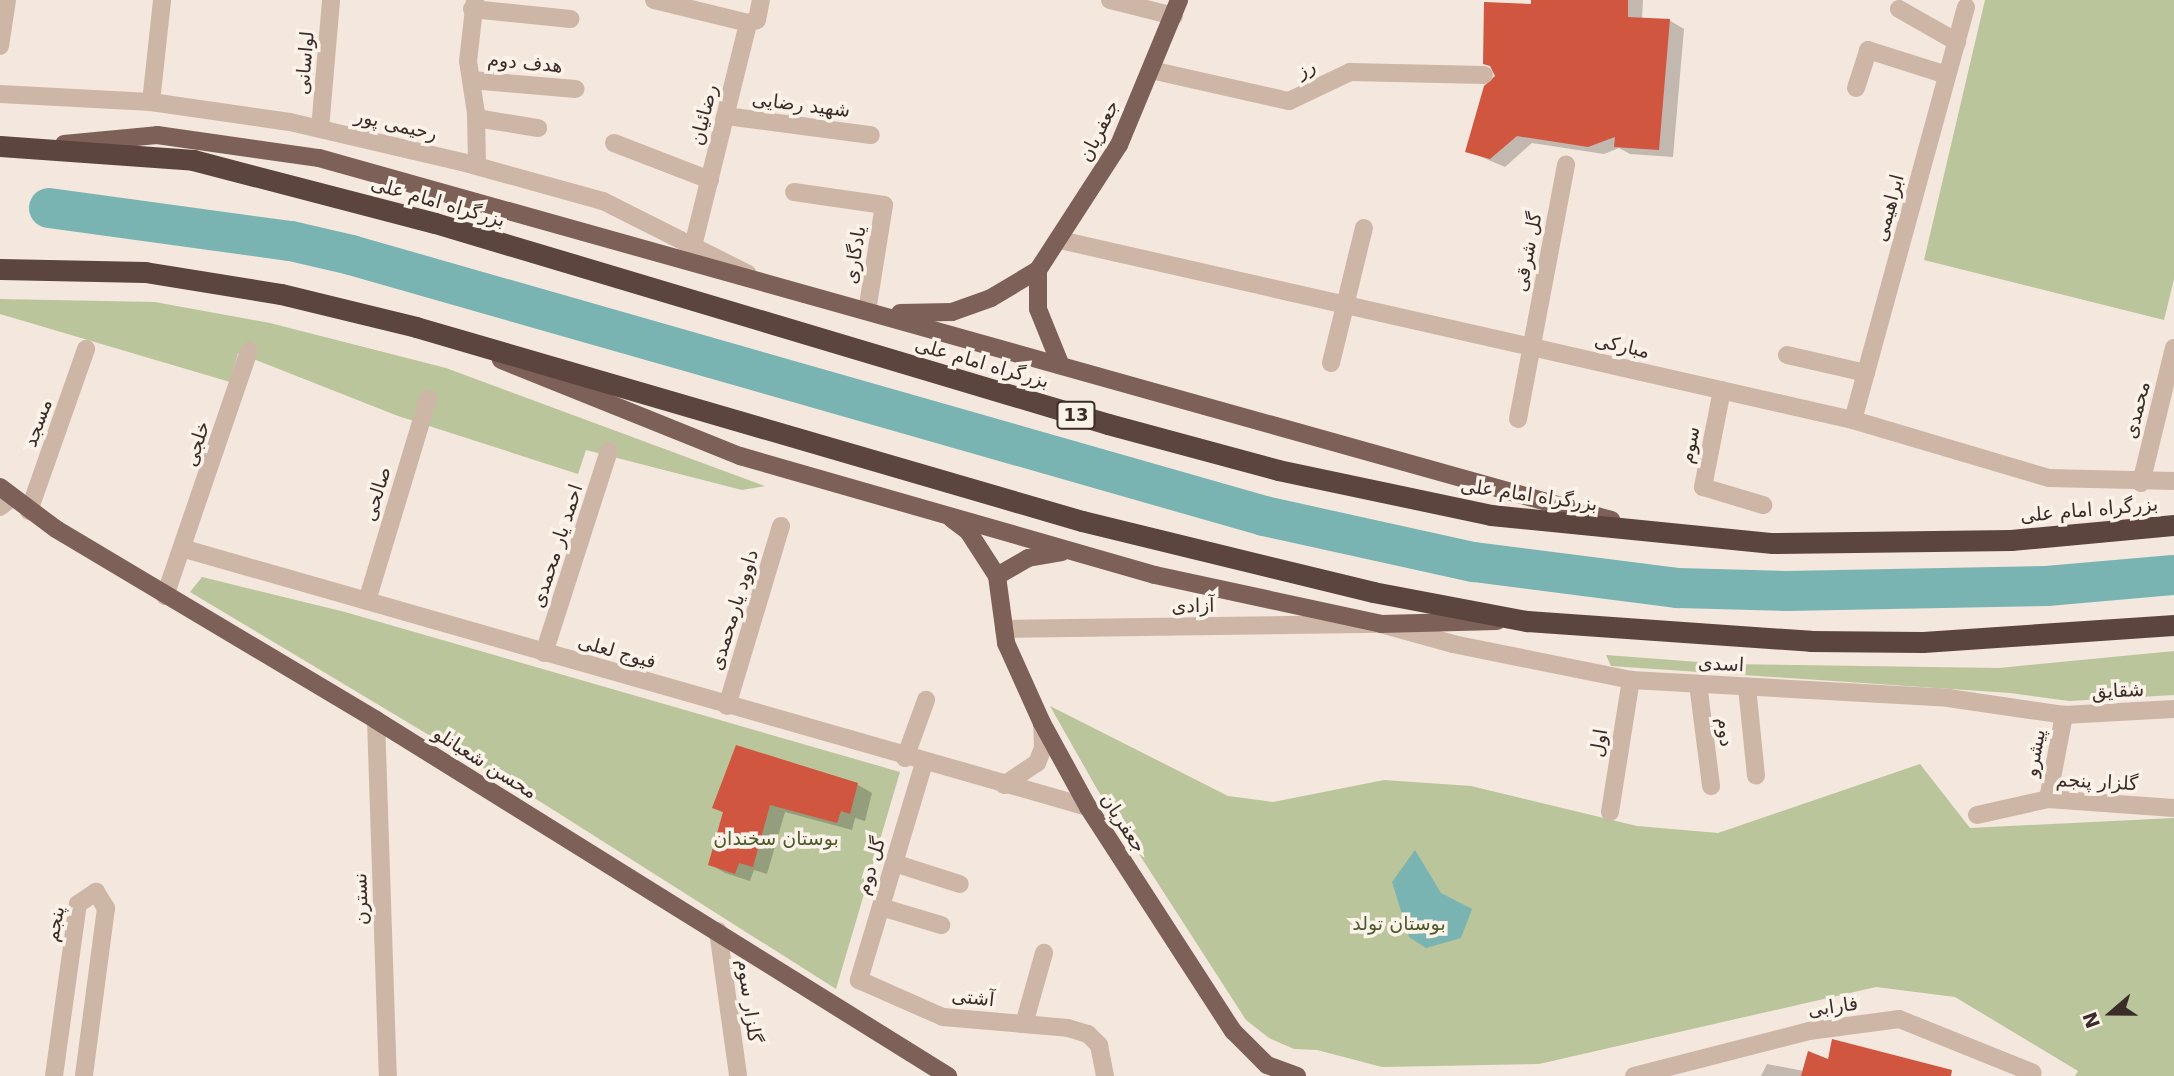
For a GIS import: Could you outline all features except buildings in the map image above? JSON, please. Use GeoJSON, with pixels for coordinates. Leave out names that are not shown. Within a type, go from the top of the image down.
{"type":"FeatureCollection","features":[{"type":"Feature","properties":{"kind":"highway","name":"بزرگراه امام علی"},"geometry":{"type":"LineString","coordinates":[[0,146],[41,145],[193,160],[435,223],[1108,424],[1278,470],[1491,515],[1679,537],[1902,543],[2011,540],[2174,525]]}},
{"type":"Feature","properties":{"kind":"highway"},"geometry":{"type":"LineString","coordinates":[[0,269],[145,272],[281,294],[416,327],[979,487],[1082,521],[1373,592],[1527,621],[1810,641],[1923,642],[2174,625]]}},
{"type":"Feature","properties":{"kind":"main road","name":"جعفریان"},"geometry":{"type":"LineString","coordinates":[[867,311],[952,312],[991,298],[1038,270],[1060,240],[1119,145],[1176,8]]}},
{"type":"Feature","properties":{"kind":"main road"},"geometry":{"type":"LineString","coordinates":[[41,145],[157,135],[319,158],[761,280],[1456,479],[1679,537]]}},
{"type":"Feature","properties":{"kind":"main road"},"geometry":{"type":"LineString","coordinates":[[1038,270],[1038,309],[1062,366]]}},
{"type":"Feature","properties":{"kind":"main road"},"geometry":{"type":"LineString","coordinates":[[416,327],[740,456],[1071,552],[1381,624],[1527,621]]}},
{"type":"Feature","properties":{"kind":"main road","name":"محسن شعبانلو"},"geometry":{"type":"LineString","coordinates":[[4,497],[165,596],[376,720],[948,1076]]}},
{"type":"Feature","properties":{"kind":"main road","name":"جعفریان"},"geometry":{"type":"LineString","coordinates":[[947,514],[968,531],[997,576],[1004,629],[1042,723],[1088,807],[1233,1031],[1267,1072]]}},
{"type":"Feature","properties":{"kind":"main road"},"geometry":{"type":"LineString","coordinates":[[997,576],[1028,558],[1071,552]]}},
{"type":"Feature","properties":{"kind":"main road"},"geometry":{"type":"LineString","coordinates":[[1267,1072],[1297,1076]]}},
{"type":"Feature","properties":{"kind":"street"},"geometry":{"type":"LineString","coordinates":[[0,46],[7,0]]}},
{"type":"Feature","properties":{"kind":"street"},"geometry":{"type":"LineString","coordinates":[[151,102],[162,0]]}},
{"type":"Feature","properties":{"kind":"street","name":"لواسانی"},"geometry":{"type":"LineString","coordinates":[[320,129],[331,0]]}},
{"type":"Feature","properties":{"kind":"street","name":"رضائیان"},"geometry":{"type":"LineString","coordinates":[[693,246],[748,23],[757,20],[761,0]]}},
{"type":"Feature","properties":{"kind":"street"},"geometry":{"type":"LineString","coordinates":[[1110,0],[1176,8]]}},
{"type":"Feature","properties":{"kind":"street"},"geometry":{"type":"LineString","coordinates":[[477,166],[476,118],[471,80],[473,4],[570,19]]}},
{"type":"Feature","properties":{"kind":"street"},"geometry":{"type":"LineString","coordinates":[[653,5],[748,23]]}},
{"type":"Feature","properties":{"kind":"street","name":"ابراهیمی"},"geometry":{"type":"LineString","coordinates":[[1853,420],[1966,7]]}},
{"type":"Feature","properties":{"kind":"street"},"geometry":{"type":"LineString","coordinates":[[1899,9],[1957,42]]}},
{"type":"Feature","properties":{"kind":"street"},"geometry":{"type":"LineString","coordinates":[[1856,88],[1868,50],[1947,75]]}},
{"type":"Feature","properties":{"kind":"street","name":"رز"},"geometry":{"type":"LineString","coordinates":[[1151,70],[1289,101],[1350,72],[1484,75]]}},
{"type":"Feature","properties":{"kind":"street","name":"هدف دوم"},"geometry":{"type":"LineString","coordinates":[[471,80],[576,89]]}},
{"type":"Feature","properties":{"kind":"street","name":"رحیمی پور"},"geometry":{"type":"LineString","coordinates":[[0,94],[151,102],[320,129],[477,166],[603,201],[761,280]]}},
{"type":"Feature","properties":{"kind":"street","name":"شهید رضایی"},"geometry":{"type":"LineString","coordinates":[[726,116],[870,135]]}},
{"type":"Feature","properties":{"kind":"street"},"geometry":{"type":"LineString","coordinates":[[476,118],[538,128]]}},
{"type":"Feature","properties":{"kind":"street"},"geometry":{"type":"LineString","coordinates":[[614,143],[710,180]]}},
{"type":"Feature","properties":{"kind":"street","name":"گل شرقی"},"geometry":{"type":"LineString","coordinates":[[1518,419],[1566,164]]}},
{"type":"Feature","properties":{"kind":"street","name":"یادگاری"},"geometry":{"type":"LineString","coordinates":[[794,192],[884,205],[867,311]]}},
{"type":"Feature","properties":{"kind":"street"},"geometry":{"type":"LineString","coordinates":[[1331,363],[1343,304],[1364,228]]}},
{"type":"Feature","properties":{"kind":"street","name":"مبارکی"},"geometry":{"type":"LineString","coordinates":[[1060,240],[1853,420],[2049,478],[2141,483],[2174,481]]}},
{"type":"Feature","properties":{"kind":"street","name":"محمدی"},"geometry":{"type":"LineString","coordinates":[[2141,483],[2174,348]]}},
{"type":"Feature","properties":{"kind":"street","name":"مسجد"},"geometry":{"type":"LineString","coordinates":[[29,511],[86,349]]}},
{"type":"Feature","properties":{"kind":"street","name":"خلجی"},"geometry":{"type":"LineString","coordinates":[[185,549],[249,351]]}},
{"type":"Feature","properties":{"kind":"street"},"geometry":{"type":"LineString","coordinates":[[1787,355],[1866,373]]}},
{"type":"Feature","properties":{"kind":"street","name":"سوم"},"geometry":{"type":"LineString","coordinates":[[1722,390],[1703,487],[1763,505]]}},
{"type":"Feature","properties":{"kind":"street","name":"صالحی"},"geometry":{"type":"LineString","coordinates":[[367,601],[428,398]]}},
{"type":"Feature","properties":{"kind":"street","name":"احمد یار محمدی"},"geometry":{"type":"LineString","coordinates":[[544,653],[610,451]]}},
{"type":"Feature","properties":{"kind":"street","name":"داوود یارمحمدی"},"geometry":{"type":"LineString","coordinates":[[726,706],[781,526]]}},
{"type":"Feature","properties":{"kind":"street"},"geometry":{"type":"LineString","coordinates":[[165,596],[185,549]]}},
{"type":"Feature","properties":{"kind":"street","name":"فیوج لعلی"},"geometry":{"type":"LineString","coordinates":[[185,549],[905,758],[1088,807]]}},
{"type":"Feature","properties":{"kind":"street","name":"آزادی"},"geometry":{"type":"LineString","coordinates":[[1004,629],[1381,624]]}},
{"type":"Feature","properties":{"kind":"street","name":"اسدی"},"geometry":{"type":"LineString","coordinates":[[1381,624],[1453,644],[1631,680],[1948,698],[2064,715]]}},
{"type":"Feature","properties":{"kind":"street","name":"اول"},"geometry":{"type":"LineString","coordinates":[[1609,812],[1631,680]]}},
{"type":"Feature","properties":{"kind":"street","name":"دوم"},"geometry":{"type":"LineString","coordinates":[[1698,684],[1711,786]]}},
{"type":"Feature","properties":{"kind":"street"},"geometry":{"type":"LineString","coordinates":[[1747,687],[1756,776]]}},
{"type":"Feature","properties":{"kind":"street"},"geometry":{"type":"LineString","coordinates":[[905,758],[926,700]]}},
{"type":"Feature","properties":{"kind":"street","name":"شقایق"},"geometry":{"type":"LineString","coordinates":[[2064,715],[2174,709]]}},
{"type":"Feature","properties":{"kind":"street","name":"پیشرو"},"geometry":{"type":"LineString","coordinates":[[2048,799],[2064,715]]}},
{"type":"Feature","properties":{"kind":"street","name":"نسترن"},"geometry":{"type":"LineString","coordinates":[[376,720],[388,1076]]}},
{"type":"Feature","properties":{"kind":"street"},"geometry":{"type":"LineString","coordinates":[[1004,785],[1037,763],[1043,748],[1042,723]]}},
{"type":"Feature","properties":{"kind":"street","name":"گل دوم"},"geometry":{"type":"LineString","coordinates":[[859,980],[924,763]]}},
{"type":"Feature","properties":{"kind":"street","name":"گلزار پنجم"},"geometry":{"type":"LineString","coordinates":[[1977,815],[2048,799],[2174,808]]}},
{"type":"Feature","properties":{"kind":"street"},"geometry":{"type":"LineString","coordinates":[[894,863],[960,884]]}},
{"type":"Feature","properties":{"kind":"street","name":"پنجم"},"geometry":{"type":"LineString","coordinates":[[54,1076],[78,904],[96,891],[106,908],[84,1076]]}},
{"type":"Feature","properties":{"kind":"street"},"geometry":{"type":"LineString","coordinates":[[881,907],[941,925]]}},
{"type":"Feature","properties":{"kind":"street","name":"گلزار سوم"},"geometry":{"type":"LineString","coordinates":[[718,931],[738,1076]]}},
{"type":"Feature","properties":{"kind":"street"},"geometry":{"type":"LineString","coordinates":[[1024,1024],[1044,953]]}},
{"type":"Feature","properties":{"kind":"street","name":"آشتی"},"geometry":{"type":"LineString","coordinates":[[859,980],[943,1017],[1024,1024],[1088,1034],[1100,1045],[1105,1076]]}},
{"type":"Feature","properties":{"kind":"street","name":"فارابی"},"geometry":{"type":"LineString","coordinates":[[1634,1076],[1809,1031],[1899,1019],[2033,1073]]}},
{"type":"Feature","properties":{"kind":"green space"},"geometry":{"type":"Polygon","coordinates":[[[1985,0],[2174,0],[2174,279],[2164,320],[1924,260],[1985,0]]]}},
{"type":"Feature","properties":{"kind":"green space"},"geometry":{"type":"Polygon","coordinates":[[[0,299],[155,302],[270,323],[446,368],[765,486],[742,490],[586,450],[578,474],[398,416],[238,353],[230,382],[0,314],[0,299]]]}},
{"type":"Feature","properties":{"kind":"green space","name":"بوستان سخندان"},"geometry":{"type":"Polygon","coordinates":[[[202,577],[345,612],[900,772],[836,989],[544,804],[190,592],[202,577]]]}},
{"type":"Feature","properties":{"kind":"green space"},"geometry":{"type":"Polygon","coordinates":[[[2174,651],[2174,695],[2069,701],[2010,693],[1611,666],[1606,655],[1725,664],[1999,668],[2174,651]]]}},
{"type":"Feature","properties":{"kind":"green space","name":"بوستان تولد"},"geometry":{"type":"Polygon","coordinates":[[[1050,706],[1228,796],[1273,802],[1384,780],[1471,786],[1637,826],[1718,833],[1920,764],[1970,828],[2174,818],[2174,1076],[2075,1076],[2078,1071],[1955,997],[1876,987],[1539,1064],[1382,1067],[1317,1050],[1294,1049],[1269,1038],[1246,1020],[1097,789],[1050,706]]]}},
{"type":"Feature","properties":{"kind":"water"},"geometry":{"type":"Polygon","coordinates":[[[1415,850],[1441,893],[1472,909],[1461,938],[1426,948],[1409,937],[1392,882],[1415,850]]]}},
{"type":"Feature","properties":{"kind":"waterway"},"geometry":{"type":"LineString","coordinates":[[49,208],[291,241],[351,255],[1264,516],[1474,562],[1678,588],[1786,591],[2047,586],[2174,575]]}}]}
